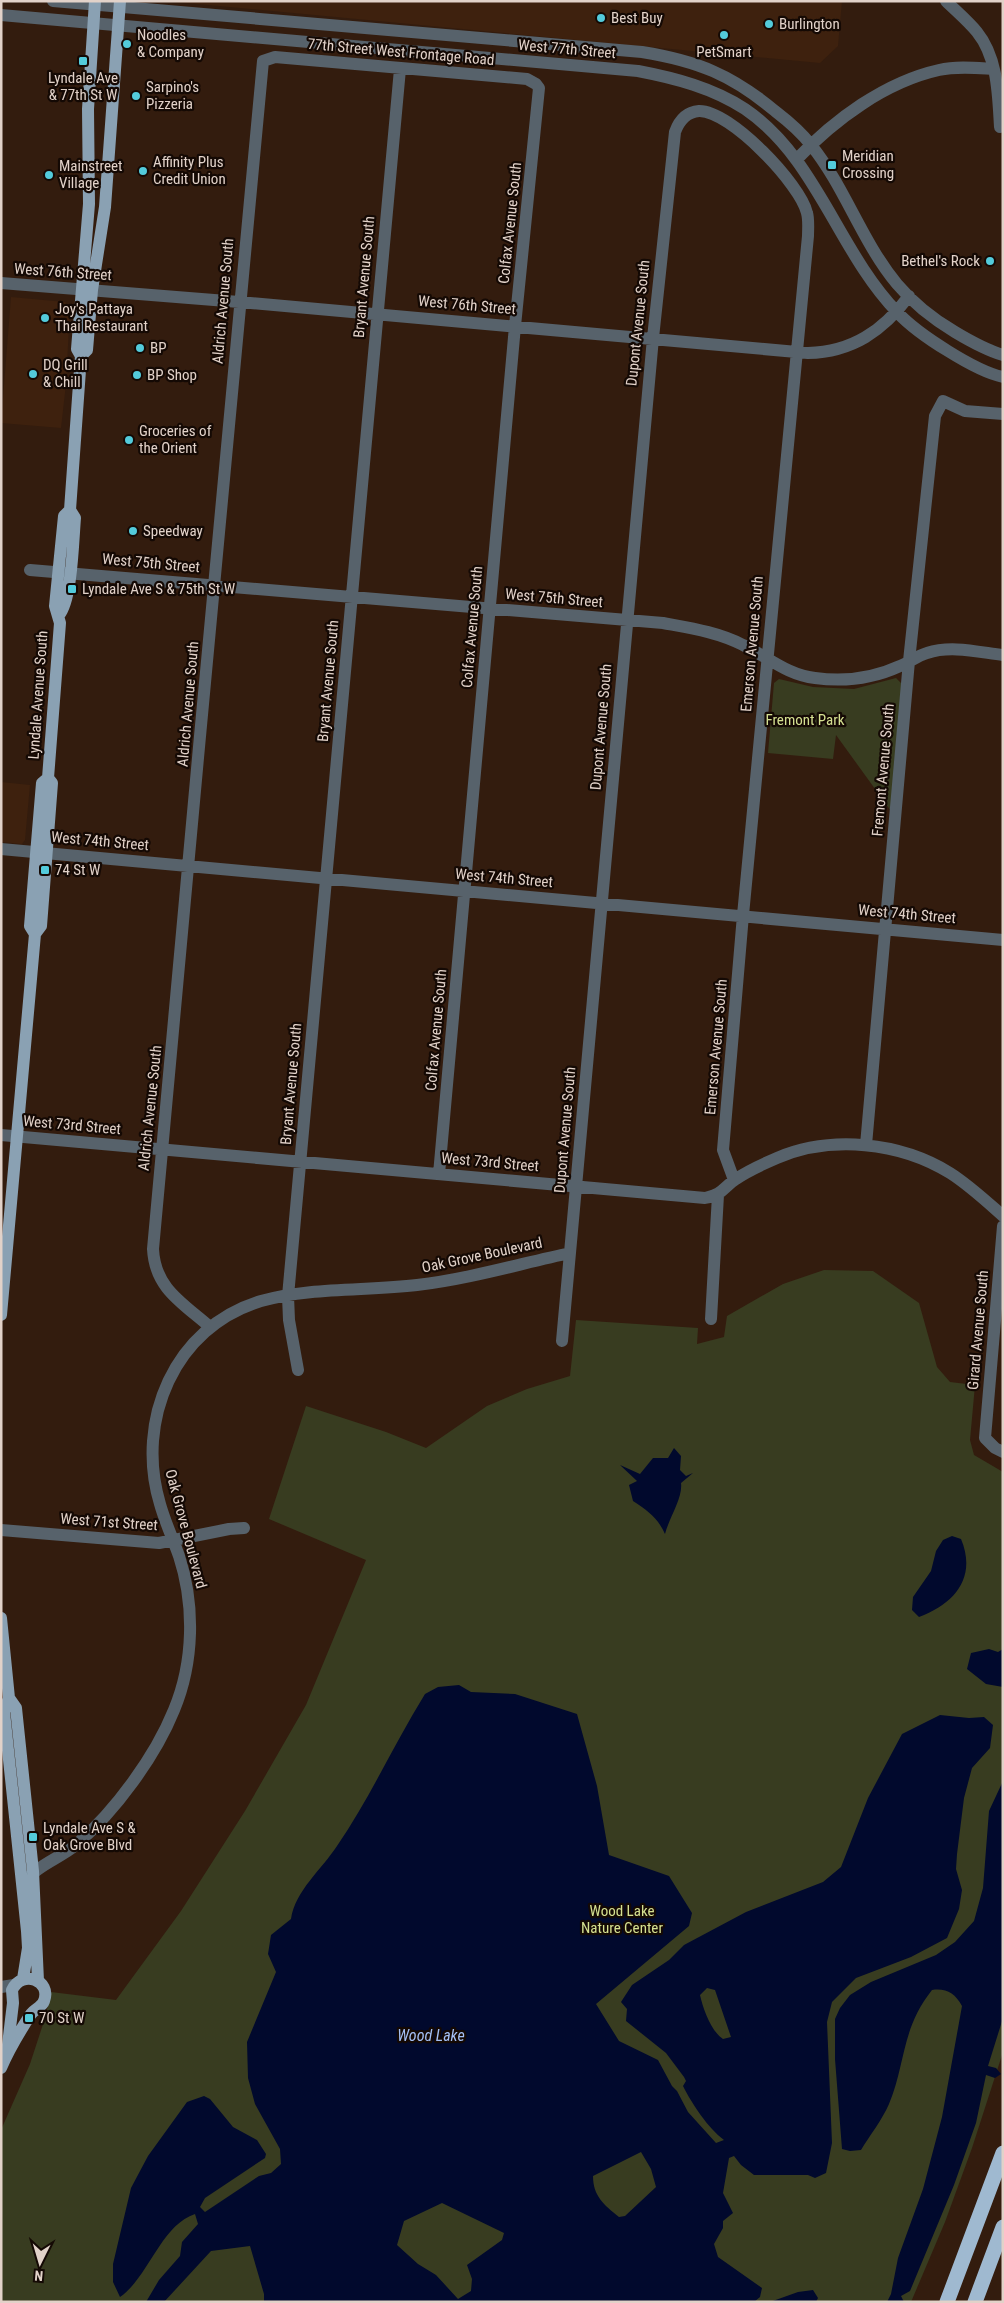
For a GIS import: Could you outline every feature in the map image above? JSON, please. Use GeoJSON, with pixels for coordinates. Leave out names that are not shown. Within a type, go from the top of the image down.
{"type":"FeatureCollection","features":[{"type":"Feature","properties":{"kind":"highway"},"geometry":{"type":"LineString","coordinates":[[947,2302],[1003,2153]]}},
{"type":"Feature","properties":{"kind":"highway"},"geometry":{"type":"LineString","coordinates":[[975,2302],[1003,2227]]}},
{"type":"Feature","properties":{"kind":"main road","name":"Lyndale Avenue South"},"geometry":{"type":"LineString","coordinates":[[1,1316],[34,934],[30,926],[52,783],[48,778],[59,615],[65,608],[64,516],[70,510],[81,356],[87,350],[88,109],[95,3]]}},
{"type":"Feature","properties":{"kind":"main road","name":"Lyndale Avenue South"},"geometry":{"type":"LineString","coordinates":[[87,290],[105,206],[120,4]]}},
{"type":"Feature","properties":{"kind":"main road"},"geometry":{"type":"LineString","coordinates":[[1,1618],[4,1712],[23,1884],[28,1948],[19,1982],[9,1999],[7,2053]]}},
{"type":"Feature","properties":{"kind":"main road"},"geometry":{"type":"LineString","coordinates":[[1,2068],[7,2053],[33,2011],[42,2005],[45,1995],[42,1985],[38,1981],[33,1871],[16,1708],[5,1699]]}},
{"type":"Feature","properties":{"kind":"main road"},"geometry":{"type":"LineString","coordinates":[[19,1982],[38,1981]]}},
{"type":"Feature","properties":{"kind":"main road"},"geometry":{"type":"LineString","coordinates":[[9,1999],[22,2010],[33,2011]]}},
{"type":"Feature","properties":{"kind":"street","name":"West 77th Street"},"geometry":{"type":"LineString","coordinates":[[53,1],[120,4],[642,52],[675,57],[710,69],[741,84],[794,127],[811,144],[833,176],[885,266],[896,283],[909,296],[942,324],[969,341],[1003,355]]}},
{"type":"Feature","properties":{"kind":"street"},"geometry":{"type":"LineString","coordinates":[[946,1],[977,33],[986,48],[998,92],[1000,127]]}},
{"type":"Feature","properties":{"kind":"street","name":"West 77th Street"},"geometry":{"type":"LineString","coordinates":[[1,15],[638,71],[676,79],[711,92],[745,110],[772,133],[797,159],[852,253],[897,313],[928,339],[960,359],[1003,377]]}},
{"type":"Feature","properties":{"kind":"street","name":"77th Street West Frontage Road"},"geometry":{"type":"LineString","coordinates":[[263,61],[275,57],[527,79],[536,84]]}},
{"type":"Feature","properties":{"kind":"street","name":"Aldrich Avenue South"},"geometry":{"type":"LineString","coordinates":[[210,1327],[162,1284],[157,1274],[153,1249],[190,866],[239,302],[263,61]]}},
{"type":"Feature","properties":{"kind":"street"},"geometry":{"type":"LineString","coordinates":[[797,159],[811,144],[865,102],[905,81],[939,70],[960,68],[993,69]]}},
{"type":"Feature","properties":{"kind":"street","name":"Bryant Avenue South"},"geometry":{"type":"LineString","coordinates":[[298,1370],[289,1320],[288,1296],[400,69]]}},
{"type":"Feature","properties":{"kind":"street","name":"Colfax Avenue South"},"geometry":{"type":"LineString","coordinates":[[440,1174],[516,326],[540,93],[536,84]]}},
{"type":"Feature","properties":{"kind":"street","name":"Emerson Avenue South"},"geometry":{"type":"LineString","coordinates":[[682,118],[690,113],[701,111],[743,132],[794,188],[807,213],[808,236],[743,916],[724,1150],[734,1180]]}},
{"type":"Feature","properties":{"kind":"street","name":"Dupont Avenue South"},"geometry":{"type":"LineString","coordinates":[[562,1341],[653,338],[675,132],[682,118]]}},
{"type":"Feature","properties":{"kind":"street","name":"West 76th Street"},"geometry":{"type":"LineString","coordinates":[[1,283],[516,326],[797,352],[831,351],[851,345],[878,330],[897,313],[909,296]]}},
{"type":"Feature","properties":{"kind":"street","name":"Fremont Avenue South"},"geometry":{"type":"LineString","coordinates":[[866,1145],[909,661],[935,416],[944,401],[965,411],[1003,414]]}},
{"type":"Feature","properties":{"kind":"street","name":"West 75th Street"},"geometry":{"type":"LineString","coordinates":[[30,570],[627,620],[690,628],[718,635],[744,645],[792,673],[836,680],[880,674],[902,666],[928,652],[942,650],[1003,655]]}},
{"type":"Feature","properties":{"kind":"street","name":"West 74th Street"},"geometry":{"type":"LineString","coordinates":[[1,849],[1003,940]]}},
{"type":"Feature","properties":{"kind":"street","name":"West 73rd Street"},"geometry":{"type":"LineString","coordinates":[[1,1135],[705,1198],[718,1195]]}},
{"type":"Feature","properties":{"kind":"street"},"geometry":{"type":"LineString","coordinates":[[711,1319],[718,1195],[734,1180],[780,1157],[808,1149],[836,1145],[866,1145],[913,1156],[949,1172],[973,1189],[1003,1216]]}},
{"type":"Feature","properties":{"kind":"street","name":"Girard Avenue South"},"geometry":{"type":"LineString","coordinates":[[1003,1226],[985,1438],[995,1448],[1003,1452]]}},
{"type":"Feature","properties":{"kind":"street","name":"Oak Grove Boulevard"},"geometry":{"type":"LineString","coordinates":[[23,1884],[33,1871],[64,1855],[103,1818],[146,1762],[163,1736],[185,1679],[190,1618],[187,1587],[155,1488],[152,1462],[157,1412],[164,1387],[175,1365],[193,1344],[210,1327],[235,1312],[259,1302],[288,1296],[416,1286],[570,1253]]}},
{"type":"Feature","properties":{"kind":"street","name":"West 71st Street"},"geometry":{"type":"LineString","coordinates":[[1,1530],[159,1543],[172,1539],[244,1528]]}},
{"type":"Feature","properties":{"kind":"street"},"geometry":{"type":"LineString","coordinates":[[1,1987],[19,1982]]}},
{"type":"Feature","properties":{"kind":"shaded area"},"geometry":{"type":"Polygon","coordinates":[[[166,1],[842,1],[838,46],[820,63],[166,1]]]}},
{"type":"Feature","properties":{"kind":"shaded area"},"geometry":{"type":"Polygon","coordinates":[[[11,297],[65,302],[70,307],[66,384],[61,428],[1,423],[11,297]]]}},
{"type":"Feature","properties":{"kind":"shaded area"},"geometry":{"type":"Polygon","coordinates":[[[1,782],[30,785],[25,840],[22,844],[1,842],[1,782]]]}},
{"type":"Feature","properties":{"kind":"green space","name":"Fremont Park"},"geometry":{"type":"Polygon","coordinates":[[[896,678],[903,685],[891,811],[836,735],[833,759],[768,753],[774,683],[779,679],[813,687],[854,689],[896,678]]]}},
{"type":"Feature","properties":{"kind":"green space","name":"Wood Lake Nature Center"},"geometry":{"type":"Polygon","coordinates":[[[824,1270],[873,1271],[919,1303],[937,1367],[950,1382],[975,1385],[970,1440],[974,1455],[1003,1472],[1003,2052],[972,2148],[945,2222],[911,2302],[1,2302],[1,2130],[30,2064],[45,2018],[51,1992],[116,2000],[181,1911],[245,1811],[306,1705],[366,1560],[269,1519],[306,1406],[386,1432],[426,1448],[487,1406],[527,1389],[570,1376],[576,1320],[698,1328],[697,1344],[724,1337],[727,1316],[783,1284],[824,1270]]]}},
{"type":"Feature","properties":{"kind":"water"},"geometry":{"type":"Polygon","coordinates":[[[674,1448],[681,1456],[680,1470],[686,1476],[693,1473],[681,1483],[678,1502],[665,1534],[652,1515],[633,1501],[629,1485],[637,1481],[620,1465],[640,1474],[653,1458],[668,1458],[674,1448]]]}},
{"type":"Feature","properties":{"kind":"water"},"geometry":{"type":"Polygon","coordinates":[[[952,1536],[961,1539],[965,1553],[966,1565],[960,1587],[943,1605],[919,1617],[912,1610],[913,1597],[931,1571],[936,1551],[943,1540],[952,1536]]]}},
{"type":"Feature","properties":{"kind":"water"},"geometry":{"type":"Polygon","coordinates":[[[989,1649],[998,1652],[1003,1649],[1003,1687],[986,1684],[967,1669],[971,1653],[989,1649]]]}},
{"type":"Feature","properties":{"kind":"water","name":"Wood Lake"},"geometry":{"type":"Polygon","coordinates":[[[459,1685],[471,1692],[515,1694],[577,1714],[597,1786],[609,1855],[669,1876],[692,1913],[689,1926],[596,2004],[619,2041],[658,2060],[688,2112],[716,2143],[724,2140],[706,2122],[691,2100],[683,2086],[686,2081],[684,2077],[666,2053],[626,2021],[627,2009],[621,2002],[632,1985],[669,1960],[684,1945],[746,1912],[823,1882],[841,1867],[868,1798],[902,1734],[940,1715],[969,1718],[984,1717],[993,1725],[990,1748],[972,1768],[964,1798],[956,1869],[962,1890],[959,1909],[947,1938],[911,1957],[856,1978],[832,2002],[827,2022],[832,2143],[826,2173],[815,2178],[808,2175],[754,2175],[741,2165],[734,2156],[729,2158],[723,2193],[733,2213],[723,2221],[723,2228],[714,2244],[718,2257],[762,2288],[760,2297],[754,2302],[264,2302],[264,2294],[250,2246],[211,2251],[164,2302],[146,2302],[159,2280],[180,2256],[182,2242],[198,2224],[195,2214],[183,2220],[173,2229],[139,2278],[120,2297],[113,2282],[113,2264],[131,2188],[148,2156],[187,2102],[204,2096],[210,2099],[233,2127],[257,2140],[266,2154],[265,2158],[205,2198],[200,2207],[205,2212],[259,2176],[271,2173],[281,2164],[280,2149],[255,2104],[248,2078],[247,2042],[276,1972],[268,1954],[271,1935],[291,1919],[303,1890],[331,1855],[349,1828],[425,1694],[438,1687],[459,1685]],[[707,1988],[700,1995],[708,2019],[715,2031],[723,2039],[731,2037],[715,1990],[707,1988]],[[641,2152],[593,2176],[595,2189],[600,2200],[619,2217],[625,2216],[656,2187],[651,2169],[641,2152]],[[442,2203],[404,2221],[397,2245],[418,2264],[436,2275],[458,2299],[471,2291],[472,2279],[467,2265],[502,2240],[504,2233],[442,2203]]]}},
{"type":"Feature","properties":{"kind":"water"},"geometry":{"type":"Polygon","coordinates":[[[1003,1781],[1003,2018],[988,2066],[996,2068],[1001,2074],[995,2078],[986,2075],[976,2123],[954,2185],[910,2291],[901,2296],[904,2302],[887,2302],[891,2294],[898,2258],[923,2189],[942,2117],[962,2006],[950,1992],[942,1990],[932,1990],[922,2004],[909,2032],[889,2104],[861,2150],[850,2151],[842,2149],[835,2059],[835,2019],[840,2008],[850,1995],[871,1982],[936,1955],[955,1942],[974,1921],[983,1888],[989,1811],[1003,1781]]]}},
{"type":"Feature","properties":{"kind":"water"},"geometry":{"type":"Polygon","coordinates":[[[813,2290],[818,2298],[816,2302],[770,2302],[798,2292],[813,2290]]]}},
{"type":"Feature","properties":{"kind":"place","name":"Best Buy"},"geometry":{"type":"Point","coordinates":[601,18]}},
{"type":"Feature","properties":{"kind":"place","name":"Burlington"},"geometry":{"type":"Point","coordinates":[769,24]}},
{"type":"Feature","properties":{"kind":"place","name":"PetSmart"},"geometry":{"type":"Point","coordinates":[724,35]}},
{"type":"Feature","properties":{"kind":"place","name":"Noodles & Company"},"geometry":{"type":"Point","coordinates":[127,44]}},
{"type":"Feature","properties":{"kind":"place","name":"Lyndale Ave & 77th St W"},"geometry":{"type":"Point","coordinates":[83,61]}},
{"type":"Feature","properties":{"kind":"place","name":"Sarpino's Pizzeria"},"geometry":{"type":"Point","coordinates":[136,96]}},
{"type":"Feature","properties":{"kind":"place","name":"Meridian Crossing"},"geometry":{"type":"Point","coordinates":[832,165]}},
{"type":"Feature","properties":{"kind":"place","name":"Affinity Plus Credit Union"},"geometry":{"type":"Point","coordinates":[143,171]}},
{"type":"Feature","properties":{"kind":"place","name":"Mainstreet Village"},"geometry":{"type":"Point","coordinates":[49,175]}},
{"type":"Feature","properties":{"kind":"place","name":"Bethel's Rock"},"geometry":{"type":"Point","coordinates":[990,261]}},
{"type":"Feature","properties":{"kind":"place","name":"Joy's Pattaya Thai Restaurant"},"geometry":{"type":"Point","coordinates":[45,318]}},
{"type":"Feature","properties":{"kind":"place","name":"BP"},"geometry":{"type":"Point","coordinates":[140,348]}},
{"type":"Feature","properties":{"kind":"place","name":"DQ Grill & Chill"},"geometry":{"type":"Point","coordinates":[33,374]}},
{"type":"Feature","properties":{"kind":"place","name":"BP Shop"},"geometry":{"type":"Point","coordinates":[137,375]}},
{"type":"Feature","properties":{"kind":"place","name":"Groceries of the Orient"},"geometry":{"type":"Point","coordinates":[129,440]}},
{"type":"Feature","properties":{"kind":"place","name":"Speedway"},"geometry":{"type":"Point","coordinates":[133,531]}},
{"type":"Feature","properties":{"kind":"place","name":"Lyndale Ave S & 75th St W"},"geometry":{"type":"Point","coordinates":[72,589]}},
{"type":"Feature","properties":{"kind":"place","name":"74 St W"},"geometry":{"type":"Point","coordinates":[45,870]}},
{"type":"Feature","properties":{"kind":"place","name":"Lyndale Ave S & Oak Grove Blvd"},"geometry":{"type":"Point","coordinates":[33,1837]}},
{"type":"Feature","properties":{"kind":"place","name":"70 St W"},"geometry":{"type":"Point","coordinates":[29,2018]}}]}
